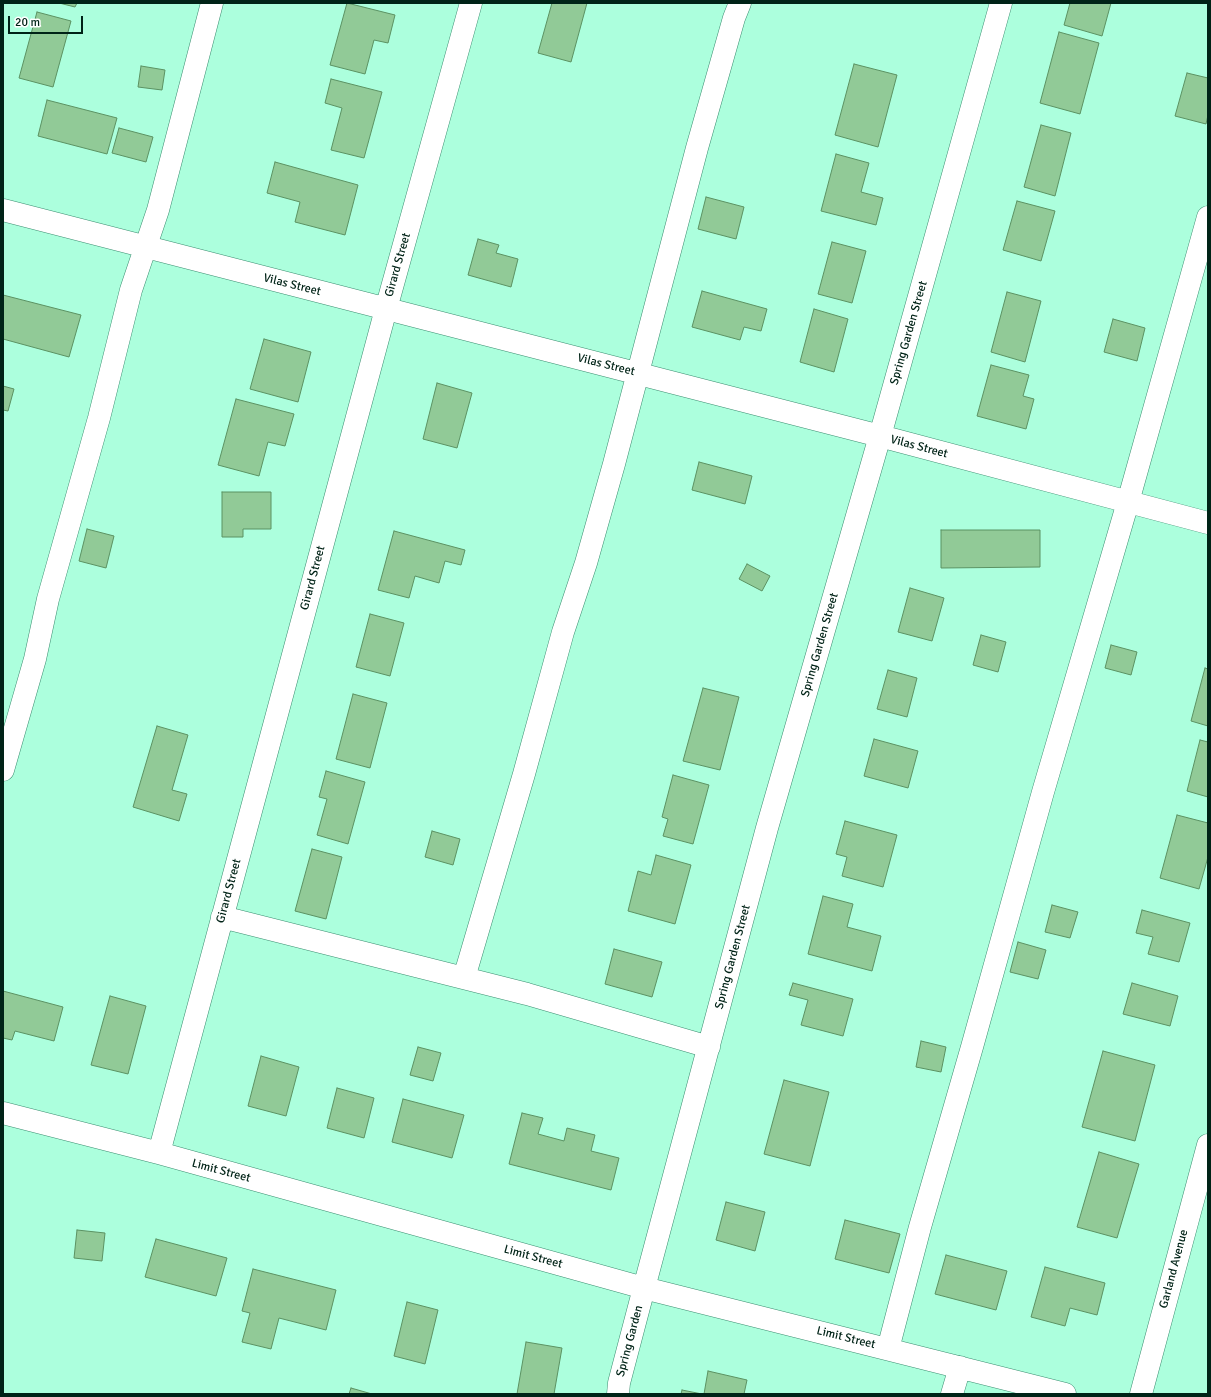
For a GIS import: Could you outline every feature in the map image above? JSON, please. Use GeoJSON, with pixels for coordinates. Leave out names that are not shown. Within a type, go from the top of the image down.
{"type":"FeatureCollection","features":[{"type":"Feature","properties":{"kind":"street"},"geometry":{"type":"LineString","coordinates":[[3,770],[35,659],[48,599],[99,418],[130,290],[158,210],[212,3]]}},
{"type":"Feature","properties":{"kind":"street","name":"Girard Street"},"geometry":{"type":"LineString","coordinates":[[159,1153],[386,309],[471,3]]}},
{"type":"Feature","properties":{"kind":"street"},"geometry":{"type":"LineString","coordinates":[[464,978],[524,774],[563,632],[588,556],[614,464],[697,148],[734,18],[740,3]]}},
{"type":"Feature","properties":{"kind":"street","name":"Spring Garden Street"},"geometry":{"type":"LineString","coordinates":[[644,1288],[767,828],[880,436],[1001,3]]}},
{"type":"Feature","properties":{"kind":"street","name":"Vilas Street"},"geometry":{"type":"LineString","coordinates":[[3,210],[880,436],[1208,523]]}},
{"type":"Feature","properties":{"kind":"street"},"geometry":{"type":"LineString","coordinates":[[888,1349],[920,1227],[1043,792],[1128,502],[1208,217]]}},
{"type":"Feature","properties":{"kind":"street"},"geometry":{"type":"LineString","coordinates":[[222,917],[527,994],[709,1047]]}},
{"type":"Feature","properties":{"kind":"street","name":"Limit Street"},"geometry":{"type":"LineString","coordinates":[[3,1112],[159,1153],[644,1288],[1065,1394]]}},
{"type":"Feature","properties":{"kind":"street","name":"Garland Avenue"},"geometry":{"type":"LineString","coordinates":[[1141,1394],[1208,1145]]}},
{"type":"Feature","properties":{"kind":"street","name":"Spring Garden"},"geometry":{"type":"LineString","coordinates":[[618,1394],[619,1384],[644,1288]]}},
{"type":"Feature","properties":{"kind":"street"},"geometry":{"type":"LineString","coordinates":[[952,1394],[960,1367]]}},
{"type":"Feature","properties":{"kind":"building"},"geometry":{"type":"Polygon","coordinates":[[[59,3],[77,3],[75,7],[59,3]]]}},
{"type":"Feature","properties":{"kind":"building"},"geometry":{"type":"Polygon","coordinates":[[[347,3],[395,15],[388,43],[374,40],[365,74],[330,65],[347,3]]]}},
{"type":"Feature","properties":{"kind":"building"},"geometry":{"type":"Polygon","coordinates":[[[552,3],[587,3],[571,62],[538,53],[552,3]]]}},
{"type":"Feature","properties":{"kind":"building"},"geometry":{"type":"Polygon","coordinates":[[[1070,3],[1111,3],[1102,36],[1064,25],[1070,3]]]}},
{"type":"Feature","properties":{"kind":"building"},"geometry":{"type":"Polygon","coordinates":[[[37,12],[71,21],[53,87],[19,78],[37,12]]]}},
{"type":"Feature","properties":{"kind":"building"},"geometry":{"type":"Polygon","coordinates":[[[1059,32],[1099,43],[1080,114],[1040,103],[1059,32]]]}},
{"type":"Feature","properties":{"kind":"building"},"geometry":{"type":"Polygon","coordinates":[[[854,64],[897,75],[878,147],[835,135],[854,64]]]}},
{"type":"Feature","properties":{"kind":"building"},"geometry":{"type":"Polygon","coordinates":[[[141,66],[165,70],[162,90],[138,87],[141,66]]]}},
{"type":"Feature","properties":{"kind":"building"},"geometry":{"type":"Polygon","coordinates":[[[1187,73],[1208,78],[1208,115],[1206,124],[1175,116],[1187,73]]]}},
{"type":"Feature","properties":{"kind":"building"},"geometry":{"type":"Polygon","coordinates":[[[331,79],[382,92],[364,158],[331,150],[342,108],[325,103],[331,79]]]}},
{"type":"Feature","properties":{"kind":"building"},"geometry":{"type":"Polygon","coordinates":[[[47,100],[117,118],[107,154],[38,136],[47,100]]]}},
{"type":"Feature","properties":{"kind":"building"},"geometry":{"type":"Polygon","coordinates":[[[1041,125],[1071,133],[1055,196],[1024,187],[1041,125]]]}},
{"type":"Feature","properties":{"kind":"building"},"geometry":{"type":"Polygon","coordinates":[[[119,128],[153,137],[146,162],[112,153],[119,128]]]}},
{"type":"Feature","properties":{"kind":"building"},"geometry":{"type":"Polygon","coordinates":[[[836,154],[869,163],[861,192],[883,198],[876,225],[821,211],[836,154]]]}},
{"type":"Feature","properties":{"kind":"building"},"geometry":{"type":"Polygon","coordinates":[[[275,162],[358,185],[345,235],[295,222],[300,202],[267,193],[275,162]]]}},
{"type":"Feature","properties":{"kind":"building"},"geometry":{"type":"Polygon","coordinates":[[[706,197],[744,207],[736,239],[698,229],[706,197]]]}},
{"type":"Feature","properties":{"kind":"building"},"geometry":{"type":"Polygon","coordinates":[[[1017,201],[1055,211],[1041,261],[1003,250],[1017,201]]]}},
{"type":"Feature","properties":{"kind":"building"},"geometry":{"type":"Polygon","coordinates":[[[478,239],[499,245],[496,253],[518,259],[511,287],[468,275],[478,239]]]}},
{"type":"Feature","properties":{"kind":"building"},"geometry":{"type":"Polygon","coordinates":[[[832,242],[866,251],[852,303],[818,294],[832,242]]]}},
{"type":"Feature","properties":{"kind":"building"},"geometry":{"type":"Polygon","coordinates":[[[702,291],[767,309],[761,331],[744,327],[740,340],[692,327],[702,291]]]}},
{"type":"Feature","properties":{"kind":"building"},"geometry":{"type":"Polygon","coordinates":[[[1007,292],[1041,301],[1025,362],[991,352],[1007,292]]]}},
{"type":"Feature","properties":{"kind":"building"},"geometry":{"type":"Polygon","coordinates":[[[3,295],[81,315],[69,357],[3,339],[3,295]]]}},
{"type":"Feature","properties":{"kind":"building"},"geometry":{"type":"Polygon","coordinates":[[[814,309],[848,319],[834,372],[800,362],[814,309]]]}},
{"type":"Feature","properties":{"kind":"building"},"geometry":{"type":"Polygon","coordinates":[[[1113,319],[1145,328],[1137,361],[1104,352],[1113,319]]]}},
{"type":"Feature","properties":{"kind":"building"},"geometry":{"type":"Polygon","coordinates":[[[264,339],[311,352],[298,402],[250,389],[264,339]]]}},
{"type":"Feature","properties":{"kind":"building"},"geometry":{"type":"Polygon","coordinates":[[[991,365],[1029,375],[1023,396],[1034,399],[1026,429],[977,416],[991,365]]]}},
{"type":"Feature","properties":{"kind":"building"},"geometry":{"type":"Polygon","coordinates":[[[437,383],[472,393],[457,448],[423,439],[437,383]]]}},
{"type":"Feature","properties":{"kind":"building"},"geometry":{"type":"Polygon","coordinates":[[[3,386],[14,389],[8,411],[3,410],[3,386]]]}},
{"type":"Feature","properties":{"kind":"building"},"geometry":{"type":"Polygon","coordinates":[[[236,399],[294,414],[285,446],[268,442],[259,476],[218,465],[236,399]]]}},
{"type":"Feature","properties":{"kind":"building"},"geometry":{"type":"Polygon","coordinates":[[[699,462],[752,476],[745,504],[692,490],[699,462]]]}},
{"type":"Feature","properties":{"kind":"building"},"geometry":{"type":"Polygon","coordinates":[[[222,492],[271,492],[271,529],[243,529],[243,537],[222,537],[222,492]]]}},
{"type":"Feature","properties":{"kind":"building"},"geometry":{"type":"Polygon","coordinates":[[[87,529],[114,536],[106,568],[79,561],[87,529]]]}},
{"type":"Feature","properties":{"kind":"building"},"geometry":{"type":"Polygon","coordinates":[[[941,530],[1040,530],[1040,567],[941,568],[941,530]]]}},
{"type":"Feature","properties":{"kind":"building"},"geometry":{"type":"Polygon","coordinates":[[[394,531],[465,550],[461,565],[445,561],[439,583],[415,576],[409,598],[378,590],[394,531]]]}},
{"type":"Feature","properties":{"kind":"building"},"geometry":{"type":"Polygon","coordinates":[[[747,564],[770,576],[762,591],[739,579],[747,564]]]}},
{"type":"Feature","properties":{"kind":"building"},"geometry":{"type":"Polygon","coordinates":[[[910,588],[944,598],[932,641],[898,632],[910,588]]]}},
{"type":"Feature","properties":{"kind":"building"},"geometry":{"type":"Polygon","coordinates":[[[370,614],[404,623],[390,676],[356,667],[370,614]]]}},
{"type":"Feature","properties":{"kind":"building"},"geometry":{"type":"Polygon","coordinates":[[[981,635],[1006,642],[998,672],[973,665],[981,635]]]}},
{"type":"Feature","properties":{"kind":"building"},"geometry":{"type":"Polygon","coordinates":[[[1111,645],[1137,652],[1131,675],[1105,668],[1111,645]]]}},
{"type":"Feature","properties":{"kind":"building"},"geometry":{"type":"Polygon","coordinates":[[[1205,668],[1208,669],[1208,726],[1191,721],[1205,668]]]}},
{"type":"Feature","properties":{"kind":"building"},"geometry":{"type":"Polygon","coordinates":[[[888,670],[917,678],[907,717],[877,709],[888,670]]]}},
{"type":"Feature","properties":{"kind":"building"},"geometry":{"type":"Polygon","coordinates":[[[703,688],[739,697],[720,770],[683,761],[703,688]]]}},
{"type":"Feature","properties":{"kind":"building"},"geometry":{"type":"Polygon","coordinates":[[[353,694],[387,703],[370,768],[336,759],[353,694]]]}},
{"type":"Feature","properties":{"kind":"building"},"geometry":{"type":"Polygon","coordinates":[[[157,726],[188,735],[172,790],[187,794],[179,821],[133,807],[157,726]]]}},
{"type":"Feature","properties":{"kind":"building"},"geometry":{"type":"Polygon","coordinates":[[[874,739],[918,751],[908,788],[864,776],[874,739]]]}},
{"type":"Feature","properties":{"kind":"building"},"geometry":{"type":"Polygon","coordinates":[[[1200,740],[1208,742],[1208,797],[1187,791],[1200,740]]]}},
{"type":"Feature","properties":{"kind":"building"},"geometry":{"type":"Polygon","coordinates":[[[326,771],[365,782],[348,844],[317,835],[327,799],[319,797],[326,771]]]}},
{"type":"Feature","properties":{"kind":"building"},"geometry":{"type":"Polygon","coordinates":[[[673,775],[709,785],[693,844],[663,836],[668,819],[662,817],[673,775]]]}},
{"type":"Feature","properties":{"kind":"building"},"geometry":{"type":"Polygon","coordinates":[[[1177,815],[1208,823],[1208,857],[1199,889],[1160,878],[1177,815]]]}},
{"type":"Feature","properties":{"kind":"building"},"geometry":{"type":"Polygon","coordinates":[[[845,821],[897,835],[883,887],[842,876],[847,857],[836,854],[845,821]]]}},
{"type":"Feature","properties":{"kind":"building"},"geometry":{"type":"Polygon","coordinates":[[[432,831],[460,839],[453,865],[425,857],[432,831]]]}},
{"type":"Feature","properties":{"kind":"building"},"geometry":{"type":"Polygon","coordinates":[[[312,849],[342,857],[326,919],[295,911],[312,849]]]}},
{"type":"Feature","properties":{"kind":"building"},"geometry":{"type":"Polygon","coordinates":[[[656,855],[691,865],[675,924],[628,911],[638,871],[651,875],[656,855]]]}},
{"type":"Feature","properties":{"kind":"building"},"geometry":{"type":"Polygon","coordinates":[[[823,896],[853,904],[847,927],[881,936],[872,971],[808,954],[823,896]]]}},
{"type":"Feature","properties":{"kind":"building"},"geometry":{"type":"Polygon","coordinates":[[[1052,905],[1078,912],[1070,938],[1045,932],[1052,905]]]}},
{"type":"Feature","properties":{"kind":"building"},"geometry":{"type":"Polygon","coordinates":[[[1142,910],[1190,923],[1179,962],[1148,954],[1153,937],[1136,933],[1142,910]]]}},
{"type":"Feature","properties":{"kind":"building"},"geometry":{"type":"Polygon","coordinates":[[[1018,942],[1046,950],[1038,979],[1010,972],[1018,942]]]}},
{"type":"Feature","properties":{"kind":"building"},"geometry":{"type":"Polygon","coordinates":[[[614,949],[662,962],[652,997],[605,984],[614,949]]]}},
{"type":"Feature","properties":{"kind":"building"},"geometry":{"type":"Polygon","coordinates":[[[793,983],[853,999],[843,1036],[801,1025],[808,1000],[789,995],[793,983]]]}},
{"type":"Feature","properties":{"kind":"building"},"geometry":{"type":"Polygon","coordinates":[[[1132,983],[1178,996],[1170,1026],[1123,1014],[1132,983]]]}},
{"type":"Feature","properties":{"kind":"building"},"geometry":{"type":"Polygon","coordinates":[[[3,991],[63,1007],[54,1041],[15,1031],[12,1040],[3,1038],[3,991]]]}},
{"type":"Feature","properties":{"kind":"building"},"geometry":{"type":"Polygon","coordinates":[[[110,996],[146,1006],[128,1074],[91,1065],[110,996]]]}},
{"type":"Feature","properties":{"kind":"building"},"geometry":{"type":"Polygon","coordinates":[[[921,1041],[946,1047],[941,1072],[916,1067],[921,1041]]]}},
{"type":"Feature","properties":{"kind":"building"},"geometry":{"type":"Polygon","coordinates":[[[418,1047],[441,1053],[433,1081],[410,1075],[418,1047]]]}},
{"type":"Feature","properties":{"kind":"building"},"geometry":{"type":"Polygon","coordinates":[[[1103,1051],[1155,1065],[1135,1141],[1082,1127],[1103,1051]]]}},
{"type":"Feature","properties":{"kind":"building"},"geometry":{"type":"Polygon","coordinates":[[[261,1056],[299,1067],[286,1116],[248,1106],[261,1056]]]}},
{"type":"Feature","properties":{"kind":"building"},"geometry":{"type":"Polygon","coordinates":[[[784,1080],[829,1092],[810,1166],[764,1154],[784,1080]]]}},
{"type":"Feature","properties":{"kind":"building"},"geometry":{"type":"Polygon","coordinates":[[[337,1088],[374,1098],[364,1138],[327,1128],[337,1088]]]}},
{"type":"Feature","properties":{"kind":"building"},"geometry":{"type":"Polygon","coordinates":[[[403,1099],[464,1115],[452,1158],[392,1142],[403,1099]]]}},
{"type":"Feature","properties":{"kind":"building"},"geometry":{"type":"Polygon","coordinates":[[[522,1113],[543,1118],[538,1134],[564,1141],[567,1128],[595,1135],[591,1151],[619,1158],[611,1190],[509,1164],[522,1113]]]}},
{"type":"Feature","properties":{"kind":"building"},"geometry":{"type":"Polygon","coordinates":[[[1099,1152],[1139,1164],[1117,1238],[1077,1227],[1099,1152]]]}},
{"type":"Feature","properties":{"kind":"building"},"geometry":{"type":"Polygon","coordinates":[[[726,1202],[765,1212],[755,1251],[716,1240],[726,1202]]]}},
{"type":"Feature","properties":{"kind":"building"},"geometry":{"type":"Polygon","coordinates":[[[845,1220],[900,1234],[889,1273],[835,1259],[845,1220]]]}},
{"type":"Feature","properties":{"kind":"building"},"geometry":{"type":"Polygon","coordinates":[[[77,1230],[105,1233],[102,1261],[74,1258],[77,1230]]]}},
{"type":"Feature","properties":{"kind":"building"},"geometry":{"type":"Polygon","coordinates":[[[156,1239],[227,1258],[216,1296],[145,1277],[156,1239]]]}},
{"type":"Feature","properties":{"kind":"building"},"geometry":{"type":"Polygon","coordinates":[[[946,1255],[1007,1271],[996,1310],[935,1294],[946,1255]]]}},
{"type":"Feature","properties":{"kind":"building"},"geometry":{"type":"Polygon","coordinates":[[[1045,1267],[1105,1283],[1097,1315],[1070,1308],[1065,1326],[1031,1317],[1045,1267]]]}},
{"type":"Feature","properties":{"kind":"building"},"geometry":{"type":"Polygon","coordinates":[[[253,1269],[336,1290],[326,1330],[279,1318],[271,1349],[242,1342],[250,1313],[242,1311],[253,1269]]]}},
{"type":"Feature","properties":{"kind":"building"},"geometry":{"type":"Polygon","coordinates":[[[407,1302],[438,1310],[425,1364],[394,1356],[407,1302]]]}},
{"type":"Feature","properties":{"kind":"building"},"geometry":{"type":"Polygon","coordinates":[[[526,1342],[562,1348],[554,1394],[517,1394],[526,1342]]]}},
{"type":"Feature","properties":{"kind":"building"},"geometry":{"type":"Polygon","coordinates":[[[708,1371],[747,1380],[744,1394],[704,1394],[708,1371]]]}},
{"type":"Feature","properties":{"kind":"building"},"geometry":{"type":"Polygon","coordinates":[[[351,1388],[372,1394],[349,1394],[351,1388]]]}},
{"type":"Feature","properties":{"kind":"building"},"geometry":{"type":"Polygon","coordinates":[[[682,1390],[702,1394],[681,1394],[682,1390]]]}}]}
